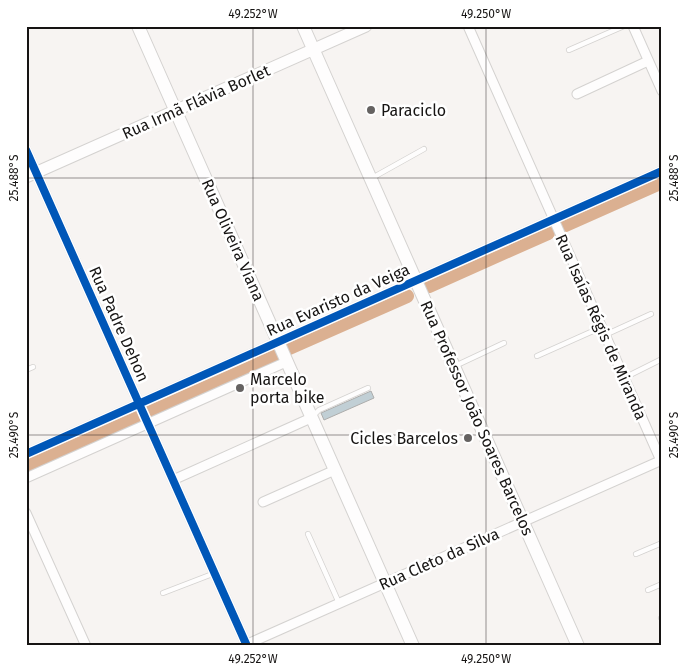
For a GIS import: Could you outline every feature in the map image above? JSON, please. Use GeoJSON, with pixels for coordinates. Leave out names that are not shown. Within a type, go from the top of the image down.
{"type":"FeatureCollection","features":[{"type":"Feature","properties":{"kind":"main road","name":"Rua Oliveira Viana"},"geometry":{"type":"LineString","coordinates":[[138,26],[413,646]]}},
{"type":"Feature","properties":{"kind":"main road","name":"Rua Professor João Soares Barcelos"},"geometry":{"type":"LineString","coordinates":[[303,26],[578,646]]}},
{"type":"Feature","properties":{"kind":"street","name":"Rua Irmã Flávia Borlet"},"geometry":{"type":"LineString","coordinates":[[31,175],[366,26]]}},
{"type":"Feature","properties":{"kind":"street","name":"Rua Isaías Régis de Miranda"},"geometry":{"type":"LineString","coordinates":[[468,26],[661,461]]}},
{"type":"Feature","properties":{"kind":"street"},"geometry":{"type":"LineString","coordinates":[[633,26],[662,91]]}},
{"type":"Feature","properties":{"kind":"street"},"geometry":{"type":"LineString","coordinates":[[577,94],[648,61]]}},
{"type":"Feature","properties":{"kind":"street","name":"Rua Padre Dehon"},"geometry":{"type":"LineString","coordinates":[[26,150],[31,175],[139,404],[215,573],[245,645]]}},
{"type":"Feature","properties":{"kind":"street","name":"Rua Evaristo da Veiga"},"geometry":{"type":"LineString","coordinates":[[26,454],[662,171]]}},
{"type":"Feature","properties":{"kind":"street"},"geometry":{"type":"LineString","coordinates":[[26,478],[286,362]]}},
{"type":"Feature","properties":{"kind":"street"},"geometry":{"type":"LineString","coordinates":[[173,480],[311,418]]}},
{"type":"Feature","properties":{"kind":"street","name":"Rua Cleto da Silva"},"geometry":{"type":"LineString","coordinates":[[245,645],[661,461]]}},
{"type":"Feature","properties":{"kind":"street"},"geometry":{"type":"LineString","coordinates":[[263,502],[334,470]]}},
{"type":"Feature","properties":{"kind":"street"},"geometry":{"type":"LineString","coordinates":[[26,513],[86,646]]}},
{"type":"Feature","properties":{"kind":"lane"},"geometry":{"type":"LineString","coordinates":[[570,50],[624,26]]}},
{"type":"Feature","properties":{"kind":"lane"},"geometry":{"type":"LineString","coordinates":[[371,179],[424,149]]}},
{"type":"Feature","properties":{"kind":"lane"},"geometry":{"type":"LineString","coordinates":[[538,356],[650,314]]}},
{"type":"Feature","properties":{"kind":"lane"},"geometry":{"type":"LineString","coordinates":[[454,367],[504,343]]}},
{"type":"Feature","properties":{"kind":"lane"},"geometry":{"type":"LineString","coordinates":[[624,378],[662,359]]}},
{"type":"Feature","properties":{"kind":"lane"},"geometry":{"type":"LineString","coordinates":[[26,370],[33,367]]}},
{"type":"Feature","properties":{"kind":"lane"},"geometry":{"type":"LineString","coordinates":[[311,418],[319,410],[368,388]]}},
{"type":"Feature","properties":{"kind":"lane"},"geometry":{"type":"LineString","coordinates":[[308,534],[339,603]]}},
{"type":"Feature","properties":{"kind":"lane"},"geometry":{"type":"LineString","coordinates":[[636,554],[662,543]]}},
{"type":"Feature","properties":{"kind":"lane"},"geometry":{"type":"LineString","coordinates":[[163,593],[215,573]]}},
{"type":"Feature","properties":{"kind":"lane"},"geometry":{"type":"LineString","coordinates":[[648,590],[662,584]]}},
{"type":"Feature","properties":{"kind":"building"},"geometry":{"type":"Polygon","coordinates":[[[371,391],[374,398],[324,420],[321,413],[371,391]]]}},
{"type":"Feature","properties":{"kind":"waterway"},"geometry":{"type":"LineString","coordinates":[[563,226],[662,182]]}},
{"type":"Feature","properties":{"kind":"waterway"},"geometry":{"type":"LineString","coordinates":[[429,286],[548,233]]}},
{"type":"Feature","properties":{"kind":"waterway"},"geometry":{"type":"LineString","coordinates":[[289,348],[407,296]]}},
{"type":"Feature","properties":{"kind":"waterway"},"geometry":{"type":"LineString","coordinates":[[26,465],[276,355]]}},
{"type":"Feature","properties":{"kind":"cycle path"},"geometry":{"type":"LineString","coordinates":[[26,150],[247,646]]}},
{"type":"Feature","properties":{"kind":"cycle path"},"geometry":{"type":"LineString","coordinates":[[26,454],[662,171]]}},
{"type":"Feature","properties":{"kind":"place","name":"Paraciclo"},"geometry":{"type":"Point","coordinates":[371,110]}},
{"type":"Feature","properties":{"kind":"place","name":"Marcelo porta bike"},"geometry":{"type":"Point","coordinates":[240,388]}},
{"type":"Feature","properties":{"kind":"place","name":"Cicles Barcelos"},"geometry":{"type":"Point","coordinates":[468,438]}}]}
